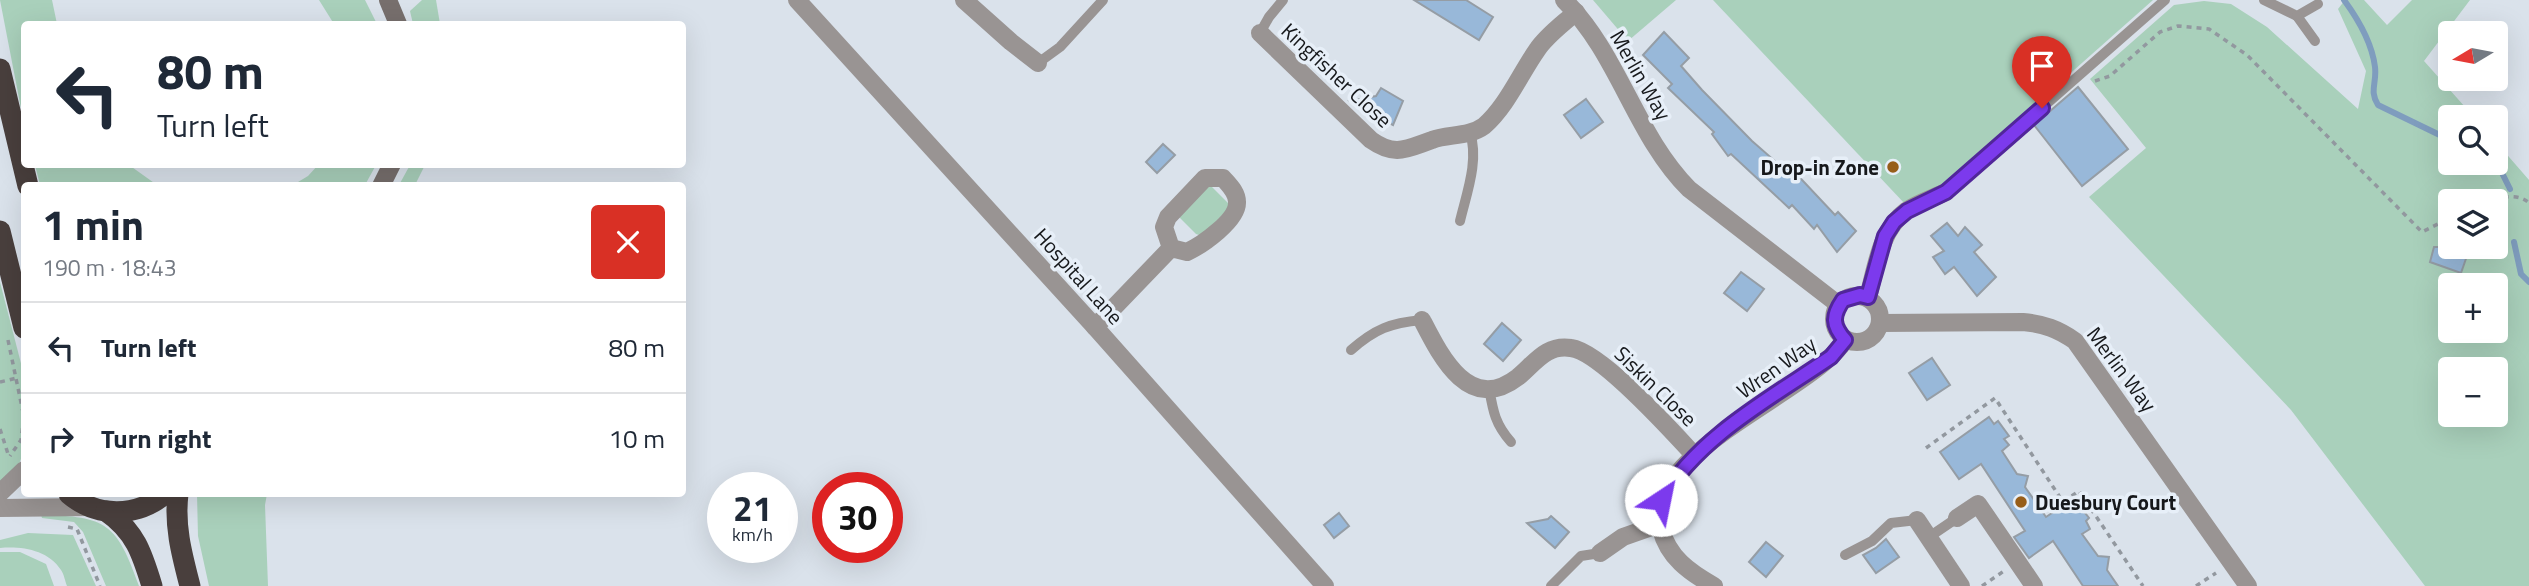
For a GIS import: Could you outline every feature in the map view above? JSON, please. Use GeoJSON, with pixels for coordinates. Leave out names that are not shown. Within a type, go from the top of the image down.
{"type":"FeatureCollection","features":[{"type":"Feature","properties":{"kind":"highway"},"geometry":{"type":"LineString","coordinates":[[0,69],[21,157]]}},
{"type":"Feature","properties":{"kind":"highway"},"geometry":{"type":"LineString","coordinates":[[0,231],[15,328]]}},
{"type":"Feature","properties":{"kind":"highway"},"geometry":{"type":"LineString","coordinates":[[75,497],[120,521],[131,533],[144,559],[152,586]]}},
{"type":"Feature","properties":{"kind":"highway"},"geometry":{"type":"LineString","coordinates":[[98,509],[133,511],[160,497]]}},
{"type":"Feature","properties":{"kind":"highway"},"geometry":{"type":"LineString","coordinates":[[178,497],[178,537],[190,586]]}},
{"type":"Feature","properties":{"kind":"street"},"geometry":{"type":"LineString","coordinates":[[388,0],[397,21]]}},
{"type":"Feature","properties":{"kind":"street","name":"Hospital Lane"},"geometry":{"type":"LineString","coordinates":[[797,0],[1095,327],[1325,586]]}},
{"type":"Feature","properties":{"kind":"street"},"geometry":{"type":"LineString","coordinates":[[964,0],[1038,63]]}},
{"type":"Feature","properties":{"kind":"street"},"geometry":{"type":"LineString","coordinates":[[1470,132],[1483,126],[1522,76],[1537,49],[1570,6]]}},
{"type":"Feature","properties":{"kind":"street","name":"Merlin Way"},"geometry":{"type":"LineString","coordinates":[[1570,6],[1606,56],[1656,149],[1671,171],[1689,189],[1839,306]]}},
{"type":"Feature","properties":{"kind":"street","name":"Kingfisher Close"},"geometry":{"type":"LineString","coordinates":[[1260,33],[1381,147],[1390,151],[1403,150],[1433,139],[1470,132]]}},
{"type":"Feature","properties":{"kind":"street"},"geometry":{"type":"LineString","coordinates":[[1205,178],[1223,178],[1236,194],[1238,204],[1234,214],[1202,245],[1187,252],[1171,248],[1164,227],[1168,217],[1205,178]]}},
{"type":"Feature","properties":{"kind":"street"},"geometry":{"type":"LineString","coordinates":[[1868,297],[1885,236],[1894,222],[1907,211],[1946,192]]}},
{"type":"Feature","properties":{"kind":"street"},"geometry":{"type":"LineString","coordinates":[[1095,327],[1171,248]]}},
{"type":"Feature","properties":{"kind":"street"},"geometry":{"type":"LineString","coordinates":[[1852,297],[1868,297],[1877,305],[1880,324],[1877,331],[1864,341],[1845,340],[1837,331],[1834,321],[1834,312],[1839,306],[1843,300],[1852,297]]}},
{"type":"Feature","properties":{"kind":"street"},"geometry":{"type":"LineString","coordinates":[[1422,320],[1440,356],[1459,379],[1472,386],[1489,388]]}},
{"type":"Feature","properties":{"kind":"street","name":"Merlin Way"},"geometry":{"type":"LineString","coordinates":[[1880,324],[2023,322],[2041,324],[2075,341],[2248,586]]}},
{"type":"Feature","properties":{"kind":"street","name":"Wren Way"},"geometry":{"type":"LineString","coordinates":[[1660,524],[1661,500],[1669,486],[1695,456],[1738,421],[1831,357],[1845,340]]}},
{"type":"Feature","properties":{"kind":"street","name":"Siskin Close"},"geometry":{"type":"LineString","coordinates":[[1489,388],[1517,377],[1545,351],[1570,347],[1583,351],[1595,358],[1645,404],[1695,456]]}},
{"type":"Feature","properties":{"kind":"street"},"geometry":{"type":"LineString","coordinates":[[0,493],[21,473]]}},
{"type":"Feature","properties":{"kind":"street"},"geometry":{"type":"LineString","coordinates":[[1957,518],[1978,504],[2034,586]]}},
{"type":"Feature","properties":{"kind":"street"},"geometry":{"type":"LineString","coordinates":[[0,508],[98,509]]}},
{"type":"Feature","properties":{"kind":"street"},"geometry":{"type":"LineString","coordinates":[[1917,520],[1961,586]]}},
{"type":"Feature","properties":{"kind":"street"},"geometry":{"type":"LineString","coordinates":[[1600,553],[1630,533],[1660,524],[1669,551],[1688,571],[1714,586]]}},
{"type":"Feature","properties":{"kind":"lane"},"geometry":{"type":"LineString","coordinates":[[1038,63],[1060,47],[1103,0]]}},
{"type":"Feature","properties":{"kind":"lane"},"geometry":{"type":"LineString","coordinates":[[1260,33],[1283,0]]}},
{"type":"Feature","properties":{"kind":"lane"},"geometry":{"type":"LineString","coordinates":[[1946,192],[2165,0]]}},
{"type":"Feature","properties":{"kind":"lane"},"geometry":{"type":"LineString","coordinates":[[2264,0],[2297,16],[2315,41]]}},
{"type":"Feature","properties":{"kind":"lane"},"geometry":{"type":"LineString","coordinates":[[2297,16],[2318,4]]}},
{"type":"Feature","properties":{"kind":"lane"},"geometry":{"type":"LineString","coordinates":[[1460,220],[1473,163],[1470,132]]}},
{"type":"Feature","properties":{"kind":"lane"},"geometry":{"type":"LineString","coordinates":[[1351,350],[1382,327],[1422,320]]}},
{"type":"Feature","properties":{"kind":"lane"},"geometry":{"type":"LineString","coordinates":[[1489,388],[1499,428],[1511,442]]}},
{"type":"Feature","properties":{"kind":"lane"},"geometry":{"type":"LineString","coordinates":[[1929,537],[1957,518]]}},
{"type":"Feature","properties":{"kind":"lane"},"geometry":{"type":"LineString","coordinates":[[1845,555],[1872,541],[1891,523],[1917,520]]}},
{"type":"Feature","properties":{"kind":"lane"},"geometry":{"type":"LineString","coordinates":[[1551,586],[1581,556],[1600,553]]}},
{"type":"Feature","properties":{"kind":"path"},"geometry":{"type":"LineString","coordinates":[[2080,75],[2087,84],[2110,76],[2160,32],[2178,26],[2209,29],[2247,55],[2422,232],[2438,224]]}},
{"type":"Feature","properties":{"kind":"path"},"geometry":{"type":"LineString","coordinates":[[2508,197],[2526,199],[2529,203]]}},
{"type":"Feature","properties":{"kind":"path"},"geometry":{"type":"LineString","coordinates":[[15,328],[17,378],[21,400]]}},
{"type":"Feature","properties":{"kind":"path"},"geometry":{"type":"LineString","coordinates":[[0,382],[17,378]]}},
{"type":"Feature","properties":{"kind":"path"},"geometry":{"type":"LineString","coordinates":[[1926,448],[1995,398],[2063,502],[2079,491],[2143,586]]}},
{"type":"Feature","properties":{"kind":"path"},"geometry":{"type":"LineString","coordinates":[[0,429],[9,458],[21,440]]}},
{"type":"Feature","properties":{"kind":"path"},"geometry":{"type":"LineString","coordinates":[[65,526],[77,528],[100,586]]}},
{"type":"Feature","properties":{"kind":"path"},"geometry":{"type":"LineString","coordinates":[[2196,586],[2232,561]]}},
{"type":"Feature","properties":{"kind":"path"},"geometry":{"type":"LineString","coordinates":[[1982,586],[2018,562]]}},
{"type":"Feature","properties":{"kind":"green space"},"geometry":{"type":"Polygon","coordinates":[[[0,0],[52,0],[56,21],[21,21],[21,108],[0,0]]]}},
{"type":"Feature","properties":{"kind":"green space"},"geometry":{"type":"Polygon","coordinates":[[[319,0],[365,0],[376,21],[332,21],[319,0]]]}},
{"type":"Feature","properties":{"kind":"green space"},"geometry":{"type":"Polygon","coordinates":[[[422,0],[436,0],[440,21],[412,21],[410,11],[422,0]]]}},
{"type":"Feature","properties":{"kind":"green space"},"geometry":{"type":"Polygon","coordinates":[[[1593,0],[1676,0],[1628,41],[1593,0]]]}},
{"type":"Feature","properties":{"kind":"green space"},"geometry":{"type":"Polygon","coordinates":[[[1713,0],[2153,0],[1942,187],[1905,204],[1713,0]]]}},
{"type":"Feature","properties":{"kind":"green space"},"geometry":{"type":"Polygon","coordinates":[[[2345,0],[2364,0],[2387,25],[2412,0],[2470,0],[2454,21],[2438,21],[2438,42],[2424,61],[2438,77],[2438,91],[2451,91],[2463,105],[2438,105],[2438,175],[2508,175],[2508,156],[2529,180],[2529,586],[2425,586],[2291,410],[2089,197],[2146,148],[2090,79],[2174,5],[2204,1],[2231,4],[2267,27],[2358,109],[2366,71],[2338,9],[2345,0]]]}},
{"type":"Feature","properties":{"kind":"green space"},"geometry":{"type":"Polygon","coordinates":[[[36,168],[133,168],[153,182],[39,182],[36,168]]]}},
{"type":"Feature","properties":{"kind":"green space"},"geometry":{"type":"Polygon","coordinates":[[[315,168],[374,168],[367,182],[298,182],[315,168]]]}},
{"type":"Feature","properties":{"kind":"green space"},"geometry":{"type":"Polygon","coordinates":[[[408,168],[424,168],[416,182],[401,182],[408,168]]]}},
{"type":"Feature","properties":{"kind":"green space"},"geometry":{"type":"Polygon","coordinates":[[[1204,186],[1212,187],[1229,204],[1229,208],[1202,236],[1196,234],[1178,216],[1204,186]]]}},
{"type":"Feature","properties":{"kind":"green space"},"geometry":{"type":"Polygon","coordinates":[[[0,282],[21,363],[21,459],[0,482],[0,282]]]}},
{"type":"Feature","properties":{"kind":"green space"},"geometry":{"type":"Polygon","coordinates":[[[197,497],[266,497],[268,586],[209,586],[198,536],[197,497]]]}},
{"type":"Feature","properties":{"kind":"green space"},"geometry":{"type":"Polygon","coordinates":[[[41,515],[81,518],[106,528],[124,549],[139,586],[106,586],[83,532],[74,522],[42,518],[41,515]]]}},
{"type":"Feature","properties":{"kind":"green space"},"geometry":{"type":"Polygon","coordinates":[[[28,533],[73,535],[96,586],[67,586],[56,563],[42,554],[26,549],[0,548],[0,540],[28,533]]]}},
{"type":"Feature","properties":{"kind":"green space"},"geometry":{"type":"Polygon","coordinates":[[[0,552],[20,552],[46,564],[54,586],[0,586],[0,552]]]}},
{"type":"Feature","properties":{"kind":"building"},"geometry":{"type":"Polygon","coordinates":[[[1414,0],[1466,0],[1493,17],[1479,40],[1414,0]]]}},
{"type":"Feature","properties":{"kind":"building"},"geometry":{"type":"Polygon","coordinates":[[[1664,32],[1689,58],[1681,66],[1702,90],[1752,141],[1784,169],[1788,165],[1835,215],[1838,212],[1856,231],[1837,252],[1817,225],[1814,229],[1792,205],[1789,208],[1731,154],[1728,156],[1712,134],[1714,132],[1668,88],[1672,84],[1643,55],[1664,32]]]}},
{"type":"Feature","properties":{"kind":"building"},"geometry":{"type":"Polygon","coordinates":[[[2078,87],[2128,149],[2082,186],[2034,125],[2078,87]]]}},
{"type":"Feature","properties":{"kind":"building"},"geometry":{"type":"Polygon","coordinates":[[[1381,88],[1403,101],[1393,125],[1350,101],[1376,96],[1381,88]]]}},
{"type":"Feature","properties":{"kind":"building"},"geometry":{"type":"Polygon","coordinates":[[[1586,99],[1603,122],[1581,138],[1564,115],[1586,99]]]}},
{"type":"Feature","properties":{"kind":"building"},"geometry":{"type":"Polygon","coordinates":[[[1163,144],[1175,155],[1157,173],[1146,162],[1163,144]]]}},
{"type":"Feature","properties":{"kind":"building"},"geometry":{"type":"Polygon","coordinates":[[[1947,223],[1958,236],[1965,227],[1982,245],[1974,252],[1996,277],[1977,296],[1954,267],[1945,274],[1933,257],[1944,251],[1931,236],[1947,223]]]}},
{"type":"Feature","properties":{"kind":"building"},"geometry":{"type":"Polygon","coordinates":[[[2434,247],[2438,247],[2438,259],[2466,259],[2461,273],[2430,262],[2434,247]]]}},
{"type":"Feature","properties":{"kind":"building"},"geometry":{"type":"Polygon","coordinates":[[[1741,272],[1764,289],[1747,311],[1724,293],[1741,272]]]}},
{"type":"Feature","properties":{"kind":"building"},"geometry":{"type":"Polygon","coordinates":[[[1502,323],[1521,340],[1503,361],[1484,344],[1502,323]]]}},
{"type":"Feature","properties":{"kind":"building"},"geometry":{"type":"Polygon","coordinates":[[[1932,358],[1950,385],[1927,400],[1909,373],[1932,358]]]}},
{"type":"Feature","properties":{"kind":"building","name":"Duesbury Court"},"geometry":{"type":"Polygon","coordinates":[[[1989,417],[1994,424],[1998,421],[2009,436],[2004,439],[2009,445],[2002,451],[2017,474],[2028,476],[2025,487],[2046,517],[2070,501],[2074,507],[2078,504],[2089,518],[2086,521],[2090,529],[2082,534],[2098,556],[2109,557],[2107,570],[2118,586],[2083,586],[2053,541],[2029,558],[2014,537],[2025,531],[1981,464],[1959,479],[1940,452],[1989,417]]]}},
{"type":"Feature","properties":{"kind":"building"},"geometry":{"type":"Polygon","coordinates":[[[1339,513],[1349,526],[1334,538],[1324,525],[1339,513]]]}},
{"type":"Feature","properties":{"kind":"building"},"geometry":{"type":"Polygon","coordinates":[[[1551,516],[1569,532],[1555,548],[1527,523],[1551,516]]]}},
{"type":"Feature","properties":{"kind":"building"},"geometry":{"type":"Polygon","coordinates":[[[1886,539],[1899,557],[1876,573],[1863,555],[1886,539]]]}},
{"type":"Feature","properties":{"kind":"building"},"geometry":{"type":"Polygon","coordinates":[[[1766,542],[1783,556],[1766,577],[1749,562],[1766,542]]]}},
{"type":"Feature","properties":{"kind":"waterway"},"geometry":{"type":"LineString","coordinates":[[2344,0],[2371,49],[2375,67],[2374,95],[2378,105],[2438,134]]}},
{"type":"Feature","properties":{"kind":"waterway"},"geometry":{"type":"LineString","coordinates":[[2503,175],[2510,189]]}},
{"type":"Feature","properties":{"kind":"waterway"},"geometry":{"type":"LineString","coordinates":[[2514,242],[2521,274],[2529,282]]}},
{"type":"Feature","properties":{"kind":"place","name":"Drop-in Zone"},"geometry":{"type":"Point","coordinates":[1893,167]}},
{"type":"Feature","properties":{"kind":"place","name":"Duesbury Court"},"geometry":{"type":"Point","coordinates":[2021,502]}},
{"type":"Feature","properties":{"kind":"route"},"geometry":{"type":"LineString","coordinates":[[1661,500],[1669,486],[1695,456],[1738,421],[1831,357],[1839,348],[1845,340],[1837,331],[1834,312],[1843,300],[1860,295],[1868,297],[1885,236],[1894,222],[1907,211],[1946,192],[2042,108]]}}]}
